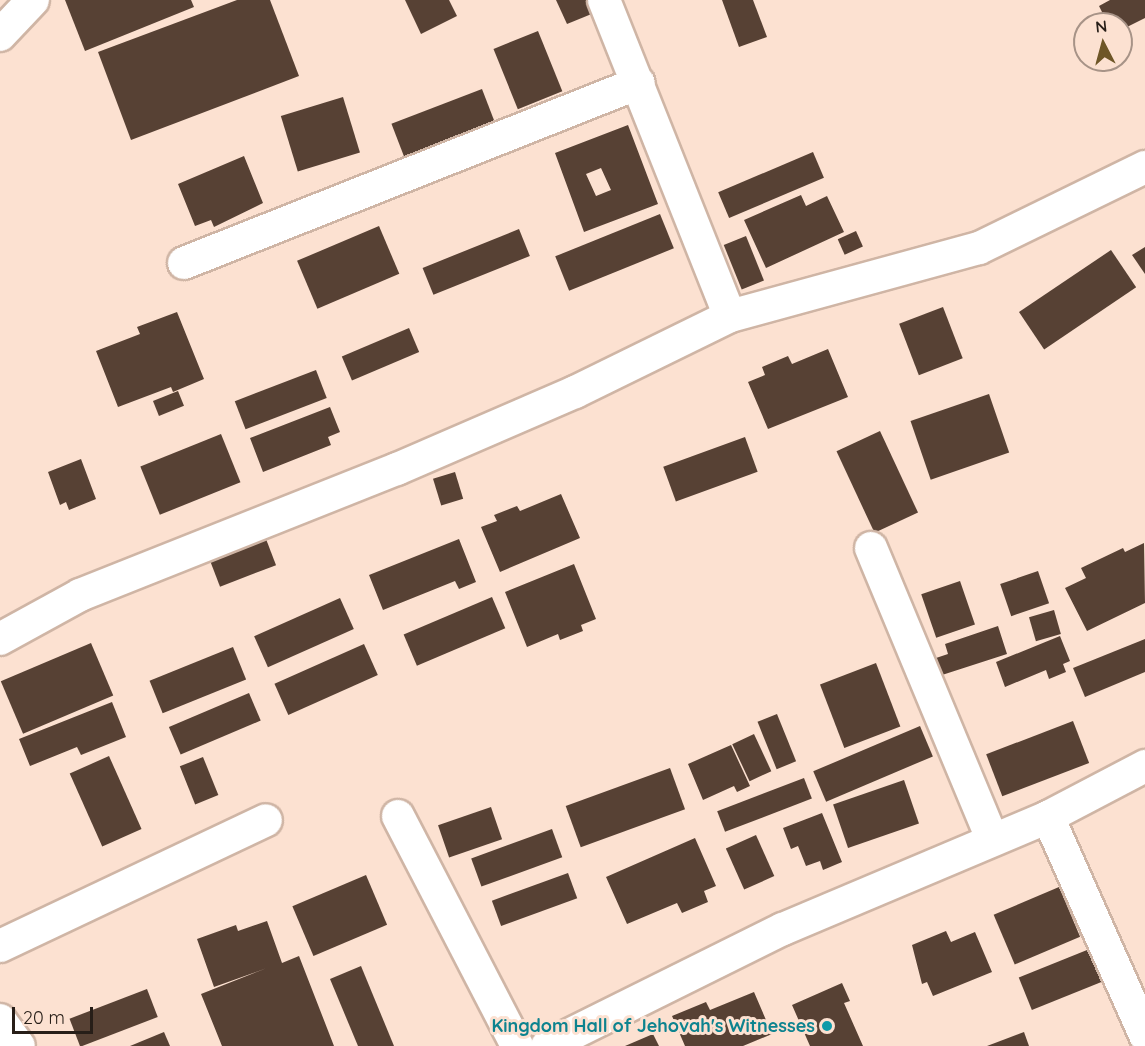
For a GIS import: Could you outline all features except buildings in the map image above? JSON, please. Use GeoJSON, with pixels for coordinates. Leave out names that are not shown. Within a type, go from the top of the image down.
{"type":"FeatureCollection","features":[{"type":"Feature","properties":{"kind":"street"},"geometry":{"type":"LineString","coordinates":[[0,35],[33,0]]}},
{"type":"Feature","properties":{"kind":"street"},"geometry":{"type":"LineString","coordinates":[[604,0],[730,316]]}},
{"type":"Feature","properties":{"kind":"street"},"geometry":{"type":"LineString","coordinates":[[184,263],[639,84]]}},
{"type":"Feature","properties":{"kind":"street"},"geometry":{"type":"LineString","coordinates":[[0,639],[80,595],[408,465],[575,392],[730,316],[979,248],[1145,166]]}},
{"type":"Feature","properties":{"kind":"street"},"geometry":{"type":"LineString","coordinates":[[871,548],[993,838]]}},
{"type":"Feature","properties":{"kind":"street"},"geometry":{"type":"LineString","coordinates":[[547,1046],[783,929],[993,838],[1048,817],[1145,766]]}},
{"type":"Feature","properties":{"kind":"street"},"geometry":{"type":"LineString","coordinates":[[398,816],[517,1046]]}},
{"type":"Feature","properties":{"kind":"street"},"geometry":{"type":"LineString","coordinates":[[1048,817],[1145,1035]]}},
{"type":"Feature","properties":{"kind":"street"},"geometry":{"type":"LineString","coordinates":[[0,946],[266,820]]}},
{"type":"Feature","properties":{"kind":"street"},"geometry":{"type":"LineString","coordinates":[[0,1020],[19,1046]]}},
{"type":"Feature","properties":{"kind":"place","name":"Kingdom Hall of Jehovah's Witnesses"},"geometry":{"type":"Point","coordinates":[827,1026]}}]}
